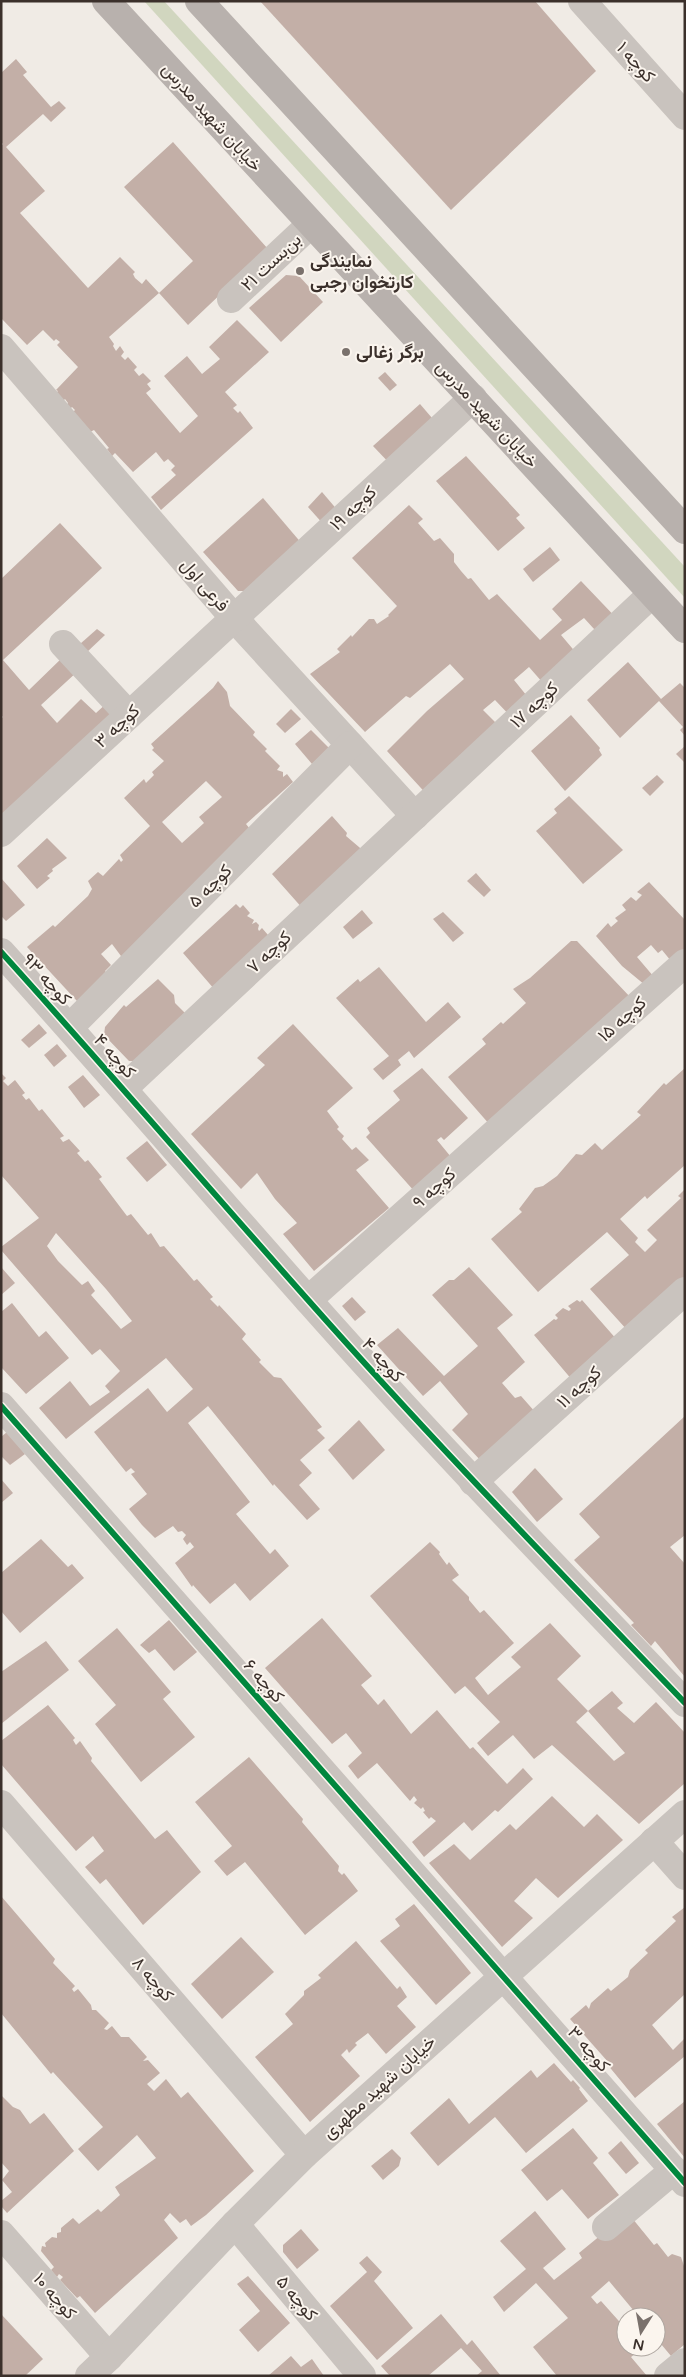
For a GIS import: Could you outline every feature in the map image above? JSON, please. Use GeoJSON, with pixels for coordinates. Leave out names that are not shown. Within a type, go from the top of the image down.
{"type":"FeatureCollection","features":[{"type":"Feature","properties":{"kind":"main road","name":"خیابان شهید مدرس"},"geometry":{"type":"LineString","coordinates":[[106,1],[685,629]]}},
{"type":"Feature","properties":{"kind":"main road"},"geometry":{"type":"LineString","coordinates":[[199,1],[685,530]]}},
{"type":"Feature","properties":{"kind":"street","name":"کوچه ۱"},"geometry":{"type":"LineString","coordinates":[[585,4],[685,116]]}},
{"type":"Feature","properties":{"kind":"street","name":"بن‌بست ۲۱"},"geometry":{"type":"LineString","coordinates":[[231,299],[310,224]]}},
{"type":"Feature","properties":{"kind":"street","name":"فرعی اول"},"geometry":{"type":"LineString","coordinates":[[1,348],[234,618],[415,816]]}},
{"type":"Feature","properties":{"kind":"street","name":"کوچه ۱۹"},"geometry":{"type":"LineString","coordinates":[[234,618],[473,398]]}},
{"type":"Feature","properties":{"kind":"street","name":"کوچه ۱۷"},"geometry":{"type":"LineString","coordinates":[[415,816],[652,594]]}},
{"type":"Feature","properties":{"kind":"street","name":"کوچه ۳"},"geometry":{"type":"LineString","coordinates":[[1,833],[234,618]]}},
{"type":"Feature","properties":{"kind":"street"},"geometry":{"type":"LineString","coordinates":[[63,644],[129,714]]}},
{"type":"Feature","properties":{"kind":"street","name":"کوچه ۵"},"geometry":{"type":"LineString","coordinates":[[70,1027],[350,745]]}},
{"type":"Feature","properties":{"kind":"street","name":"کوچه ۷"},"geometry":{"type":"LineString","coordinates":[[124,1088],[415,816]]}},
{"type":"Feature","properties":{"kind":"street","name":"کوچه ۹۳"},"geometry":{"type":"LineString","coordinates":[[1,952],[70,1027]]}},
{"type":"Feature","properties":{"kind":"street","name":"کوچه ۱۵"},"geometry":{"type":"LineString","coordinates":[[559,1075],[685,963]]}},
{"type":"Feature","properties":{"kind":"street","name":"کوچه ۴"},"geometry":{"type":"LineString","coordinates":[[70,1027],[308,1300],[473,1482],[685,1703]]}},
{"type":"Feature","properties":{"kind":"street","name":"کوچه ۹"},"geometry":{"type":"LineString","coordinates":[[308,1300],[559,1075]]}},
{"type":"Feature","properties":{"kind":"street","name":"کوچه ۱۱"},"geometry":{"type":"LineString","coordinates":[[473,1482],[685,1291]]}},
{"type":"Feature","properties":{"kind":"street","name":"کوچه ۶"},"geometry":{"type":"LineString","coordinates":[[1,1406],[504,1975]]}},
{"type":"Feature","properties":{"kind":"street","name":"کوچه ۸"},"geometry":{"type":"LineString","coordinates":[[1,1804],[304,2155]]}},
{"type":"Feature","properties":{"kind":"street","name":"خیابان شهید مطهری"},"geometry":{"type":"LineString","coordinates":[[89,2376],[304,2155],[685,1814]]}},
{"type":"Feature","properties":{"kind":"street"},"geometry":{"type":"LineString","coordinates":[[654,1841],[685,1876]]}},
{"type":"Feature","properties":{"kind":"street","name":"کوچه ۳"},"geometry":{"type":"LineString","coordinates":[[504,1975],[679,2176]]}},
{"type":"Feature","properties":{"kind":"street"},"geometry":{"type":"LineString","coordinates":[[606,2227],[679,2176]]}},
{"type":"Feature","properties":{"kind":"street","name":"کوچه ۵"},"geometry":{"type":"LineString","coordinates":[[235,2224],[361,2374]]}},
{"type":"Feature","properties":{"kind":"street","name":"کوچه ۱۰"},"geometry":{"type":"LineString","coordinates":[[1,2234],[109,2357]]}},
{"type":"Feature","properties":{"kind":"street"},"geometry":{"type":"LineString","coordinates":[[668,2376],[685,2362]]}},
{"type":"Feature","properties":{"kind":"green space"},"geometry":{"type":"Polygon","coordinates":[[[144,1],[164,1],[685,567],[685,598],[144,1]]]}},
{"type":"Feature","properties":{"kind":"building"},"geometry":{"type":"Polygon","coordinates":[[[260,1],[535,1],[596,71],[451,210],[260,1]]]}},
{"type":"Feature","properties":{"kind":"building"},"geometry":{"type":"Polygon","coordinates":[[[16,59],[27,72],[23,75],[51,107],[59,101],[66,108],[51,122],[43,114],[6,147],[45,191],[20,213],[88,288],[120,257],[135,272],[133,274],[135,278],[142,284],[146,279],[159,293],[109,337],[116,351],[120,346],[124,352],[121,356],[125,360],[128,357],[137,367],[134,370],[139,376],[143,373],[151,381],[147,384],[151,389],[146,393],[180,433],[198,416],[164,376],[187,356],[202,374],[220,359],[209,347],[237,320],[269,352],[225,392],[237,405],[233,408],[238,413],[240,411],[253,428],[161,510],[151,497],[176,475],[171,470],[175,466],[168,459],[164,462],[156,452],[133,472],[115,453],[112,456],[107,449],[109,448],[94,430],[90,432],[73,412],[75,410],[72,407],[70,409],[66,406],[68,403],[65,399],[63,401],[56,393],[58,391],[56,390],[78,367],[57,345],[60,342],[56,339],[54,341],[43,330],[27,345],[1,318],[1,146],[3,144],[1,142],[1,73],[16,59]]]}},
{"type":"Feature","properties":{"kind":"building"},"geometry":{"type":"Polygon","coordinates":[[[173,142],[268,249],[188,325],[159,293],[193,261],[124,187],[173,142]]]}},
{"type":"Feature","properties":{"kind":"building"},"geometry":{"type":"Polygon","coordinates":[[[286,275],[299,276],[323,302],[281,342],[249,308],[286,275]]]}},
{"type":"Feature","properties":{"kind":"building"},"geometry":{"type":"Polygon","coordinates":[[[385,372],[397,385],[390,391],[378,378],[385,372]]]}},
{"type":"Feature","properties":{"kind":"building"},"geometry":{"type":"Polygon","coordinates":[[[420,404],[438,425],[393,467],[373,446],[420,404]]]}},
{"type":"Feature","properties":{"kind":"building"},"geometry":{"type":"Polygon","coordinates":[[[466,456],[520,515],[516,518],[525,528],[498,551],[436,481],[466,456]]]}},
{"type":"Feature","properties":{"kind":"building"},"geometry":{"type":"Polygon","coordinates":[[[322,492],[339,512],[325,526],[308,507],[322,492]]]}},
{"type":"Feature","properties":{"kind":"building"},"geometry":{"type":"Polygon","coordinates":[[[263,498],[303,545],[253,591],[238,591],[203,552],[263,498]]]}},
{"type":"Feature","properties":{"kind":"building"},"geometry":{"type":"Polygon","coordinates":[[[409,505],[423,519],[418,523],[434,541],[440,538],[454,554],[454,562],[468,579],[471,578],[489,600],[497,594],[540,640],[562,620],[552,609],[581,581],[623,625],[605,641],[584,618],[561,635],[583,661],[550,691],[529,667],[514,680],[535,706],[516,722],[495,700],[483,710],[501,728],[431,799],[387,751],[427,711],[464,679],[450,664],[410,698],[406,696],[365,732],[310,674],[340,652],[337,649],[351,635],[352,637],[369,619],[374,619],[377,624],[389,616],[397,606],[352,558],[409,505]]]}},
{"type":"Feature","properties":{"kind":"building"},"geometry":{"type":"Polygon","coordinates":[[[60,523],[102,568],[3,660],[29,690],[64,656],[78,671],[41,705],[57,723],[81,699],[96,713],[108,702],[120,716],[1,822],[1,719],[3,717],[1,715],[1,579],[60,523]]]}},
{"type":"Feature","properties":{"kind":"building"},"geometry":{"type":"Polygon","coordinates":[[[550,547],[560,560],[533,582],[523,569],[550,547]]]}},
{"type":"Feature","properties":{"kind":"building"},"geometry":{"type":"Polygon","coordinates":[[[97,629],[105,635],[86,653],[80,644],[97,629]]]}},
{"type":"Feature","properties":{"kind":"building"},"geometry":{"type":"Polygon","coordinates":[[[628,662],[661,699],[680,683],[685,688],[685,736],[680,730],[683,727],[659,701],[620,738],[587,700],[628,662]]]}},
{"type":"Feature","properties":{"kind":"building"},"geometry":{"type":"Polygon","coordinates":[[[218,681],[227,692],[230,706],[255,732],[253,735],[280,766],[277,770],[283,772],[283,777],[287,774],[293,782],[246,824],[257,838],[124,960],[112,944],[101,954],[111,965],[105,971],[108,975],[77,1001],[27,947],[53,925],[55,927],[88,896],[92,889],[88,881],[98,872],[103,876],[119,859],[121,862],[123,860],[120,855],[150,826],[124,798],[144,779],[146,783],[154,775],[152,772],[164,761],[152,750],[154,748],[151,744],[213,688],[218,681]],[[206,781],[162,822],[182,843],[204,823],[199,817],[222,797],[206,781]]]}},
{"type":"Feature","properties":{"kind":"building"},"geometry":{"type":"Polygon","coordinates":[[[291,709],[301,719],[285,733],[276,724],[291,709]]]}},
{"type":"Feature","properties":{"kind":"building"},"geometry":{"type":"Polygon","coordinates":[[[571,715],[600,748],[599,750],[602,755],[565,791],[531,751],[571,715]]]}},
{"type":"Feature","properties":{"kind":"building"},"geometry":{"type":"Polygon","coordinates":[[[311,730],[329,748],[312,764],[295,744],[311,730]]]}},
{"type":"Feature","properties":{"kind":"building"},"geometry":{"type":"Polygon","coordinates":[[[685,746],[685,763],[676,754],[685,746]]]}},
{"type":"Feature","properties":{"kind":"building"},"geometry":{"type":"Polygon","coordinates":[[[657,775],[664,782],[650,796],[642,788],[657,775]]]}},
{"type":"Feature","properties":{"kind":"building"},"geometry":{"type":"Polygon","coordinates":[[[569,796],[623,850],[583,884],[536,831],[557,813],[554,809],[569,796]]]}},
{"type":"Feature","properties":{"kind":"building"},"geometry":{"type":"Polygon","coordinates":[[[332,816],[347,833],[346,836],[366,853],[304,910],[272,874],[332,816]]]}},
{"type":"Feature","properties":{"kind":"building"},"geometry":{"type":"Polygon","coordinates":[[[47,838],[67,858],[52,869],[53,871],[47,876],[50,878],[37,889],[17,866],[47,838]]]}},
{"type":"Feature","properties":{"kind":"building"},"geometry":{"type":"Polygon","coordinates":[[[476,873],[491,890],[484,897],[467,881],[476,873]]]}},
{"type":"Feature","properties":{"kind":"building"},"geometry":{"type":"Polygon","coordinates":[[[1,878],[25,905],[6,921],[1,916],[1,878]]]}},
{"type":"Feature","properties":{"kind":"building"},"geometry":{"type":"Polygon","coordinates":[[[649,882],[685,920],[685,950],[671,961],[662,950],[658,953],[651,945],[637,957],[654,977],[645,985],[622,966],[596,936],[608,923],[611,927],[618,921],[615,918],[626,910],[622,905],[631,897],[636,901],[642,895],[637,892],[649,882]]]}},
{"type":"Feature","properties":{"kind":"building"},"geometry":{"type":"Polygon","coordinates":[[[236,904],[240,908],[243,905],[250,913],[247,916],[254,920],[252,924],[256,922],[259,925],[259,931],[262,928],[268,935],[215,990],[183,953],[236,904]]]}},
{"type":"Feature","properties":{"kind":"building"},"geometry":{"type":"Polygon","coordinates":[[[362,910],[373,923],[353,939],[343,927],[362,910]]]}},
{"type":"Feature","properties":{"kind":"building"},"geometry":{"type":"Polygon","coordinates":[[[443,912],[464,933],[453,942],[433,919],[443,912]]]}},
{"type":"Feature","properties":{"kind":"building"},"geometry":{"type":"Polygon","coordinates":[[[571,941],[577,941],[632,999],[490,1125],[448,1077],[486,1044],[482,1039],[501,1022],[503,1024],[526,1003],[513,989],[530,978],[571,941]]]}},
{"type":"Feature","properties":{"kind":"building"},"geometry":{"type":"Polygon","coordinates":[[[379,967],[426,1022],[448,1002],[461,1017],[414,1058],[409,1051],[398,1060],[401,1065],[383,1080],[373,1069],[389,1056],[336,998],[358,979],[360,982],[379,967]]]}},
{"type":"Feature","properties":{"kind":"building"},"geometry":{"type":"Polygon","coordinates":[[[158,979],[174,995],[175,1003],[186,1014],[136,1061],[129,1061],[104,1035],[105,1027],[124,1005],[126,1007],[158,979]]]}},
{"type":"Feature","properties":{"kind":"building"},"geometry":{"type":"Polygon","coordinates":[[[39,1024],[47,1033],[29,1048],[21,1040],[39,1024]]]}},
{"type":"Feature","properties":{"kind":"building"},"geometry":{"type":"Polygon","coordinates":[[[293,1024],[353,1088],[327,1111],[339,1127],[337,1129],[344,1136],[342,1139],[352,1150],[356,1147],[369,1160],[356,1170],[389,1208],[314,1271],[283,1234],[297,1223],[275,1199],[257,1173],[241,1189],[191,1134],[265,1065],[257,1058],[293,1024]]]}},
{"type":"Feature","properties":{"kind":"building"},"geometry":{"type":"Polygon","coordinates":[[[57,1044],[67,1056],[54,1067],[44,1055],[57,1044]]]}},
{"type":"Feature","properties":{"kind":"building"},"geometry":{"type":"Polygon","coordinates":[[[422,1068],[468,1118],[444,1140],[441,1137],[437,1140],[451,1157],[415,1192],[366,1137],[370,1133],[367,1128],[400,1100],[393,1091],[422,1068]]]}},
{"type":"Feature","properties":{"kind":"building"},"geometry":{"type":"Polygon","coordinates":[[[685,1068],[685,1165],[647,1199],[645,1196],[620,1219],[638,1238],[635,1242],[645,1252],[657,1240],[647,1230],[681,1198],[678,1196],[685,1189],[685,1282],[628,1331],[590,1289],[629,1255],[607,1232],[538,1292],[491,1239],[522,1212],[519,1209],[535,1188],[543,1186],[557,1176],[576,1154],[582,1155],[595,1143],[602,1150],[641,1115],[637,1112],[664,1083],[666,1085],[685,1068]]]}},
{"type":"Feature","properties":{"kind":"building"},"geometry":{"type":"Polygon","coordinates":[[[1,1073],[6,1078],[3,1081],[8,1086],[15,1080],[25,1093],[22,1095],[26,1100],[29,1098],[39,1111],[42,1109],[64,1136],[60,1138],[63,1142],[69,1139],[80,1151],[77,1153],[85,1162],[88,1160],[102,1177],[99,1179],[127,1216],[131,1214],[148,1235],[151,1233],[160,1247],[164,1246],[194,1281],[197,1279],[213,1297],[210,1299],[218,1307],[219,1305],[246,1334],[242,1339],[261,1360],[259,1362],[274,1377],[281,1378],[322,1427],[317,1430],[325,1438],[300,1460],[312,1473],[299,1485],[320,1509],[307,1520],[274,1484],[273,1486],[208,1406],[188,1423],[250,1502],[236,1514],[270,1554],[275,1549],[289,1566],[250,1601],[235,1583],[210,1604],[193,1585],[192,1587],[175,1563],[194,1547],[190,1542],[187,1545],[183,1539],[186,1535],[182,1531],[178,1532],[173,1526],[155,1538],[142,1525],[129,1509],[147,1494],[131,1474],[135,1472],[131,1468],[126,1472],[94,1432],[148,1388],[167,1412],[193,1389],[166,1358],[66,1439],[39,1408],[70,1381],[90,1406],[110,1392],[105,1386],[120,1371],[100,1349],[92,1355],[1,1250],[1,1247],[39,1218],[1,1175],[1,1073]],[[56,1233],[47,1246],[58,1261],[82,1285],[88,1281],[95,1291],[91,1295],[121,1329],[132,1321],[56,1233]]]}},
{"type":"Feature","properties":{"kind":"building"},"geometry":{"type":"Polygon","coordinates":[[[83,1075],[100,1095],[84,1108],[68,1087],[83,1075]]]}},
{"type":"Feature","properties":{"kind":"building"},"geometry":{"type":"Polygon","coordinates":[[[147,1141],[167,1165],[147,1182],[126,1158],[147,1141]]]}},
{"type":"Feature","properties":{"kind":"building"},"geometry":{"type":"Polygon","coordinates":[[[1,1267],[15,1283],[1,1295],[1,1267]]]}},
{"type":"Feature","properties":{"kind":"building"},"geometry":{"type":"Polygon","coordinates":[[[469,1267],[513,1315],[497,1328],[525,1362],[502,1383],[515,1398],[521,1396],[536,1413],[482,1462],[452,1430],[468,1414],[440,1381],[423,1396],[377,1345],[398,1328],[444,1376],[478,1346],[432,1295],[449,1280],[454,1280],[469,1267]]]}},
{"type":"Feature","properties":{"kind":"building"},"geometry":{"type":"Polygon","coordinates":[[[352,1297],[366,1312],[355,1321],[342,1306],[352,1297]]]}},
{"type":"Feature","properties":{"kind":"building"},"geometry":{"type":"Polygon","coordinates":[[[577,1300],[580,1302],[582,1300],[618,1341],[573,1381],[534,1335],[554,1319],[556,1320],[558,1318],[555,1315],[563,1308],[569,1311],[571,1309],[568,1306],[577,1300]]]}},
{"type":"Feature","properties":{"kind":"building"},"geometry":{"type":"Polygon","coordinates":[[[12,1303],[39,1337],[46,1331],[69,1358],[26,1394],[1,1367],[1,1312],[12,1303]]]}},
{"type":"Feature","properties":{"kind":"building"},"geometry":{"type":"Polygon","coordinates":[[[685,1416],[685,1535],[670,1547],[685,1564],[685,1677],[655,1641],[651,1646],[631,1625],[634,1623],[574,1560],[600,1537],[579,1514],[685,1416]]]}},
{"type":"Feature","properties":{"kind":"building"},"geometry":{"type":"Polygon","coordinates":[[[359,1420],[385,1450],[353,1480],[328,1450],[359,1420]]]}},
{"type":"Feature","properties":{"kind":"building"},"geometry":{"type":"Polygon","coordinates":[[[7,1432],[25,1454],[10,1465],[1,1456],[1,1437],[7,1432]]]}},
{"type":"Feature","properties":{"kind":"building"},"geometry":{"type":"Polygon","coordinates":[[[535,1468],[563,1499],[537,1522],[512,1492],[535,1468]]]}},
{"type":"Feature","properties":{"kind":"building"},"geometry":{"type":"Polygon","coordinates":[[[1,1479],[13,1493],[1,1503],[1,1479]]]}},
{"type":"Feature","properties":{"kind":"building"},"geometry":{"type":"Polygon","coordinates":[[[41,1539],[68,1567],[72,1564],[84,1578],[20,1633],[1,1611],[1,1573],[41,1539]]]}},
{"type":"Feature","properties":{"kind":"building"},"geometry":{"type":"Polygon","coordinates":[[[430,1542],[440,1552],[439,1554],[447,1565],[449,1562],[459,1575],[452,1580],[469,1597],[469,1600],[480,1613],[484,1610],[514,1643],[475,1678],[488,1695],[521,1667],[511,1657],[550,1623],[581,1656],[557,1679],[588,1711],[612,1691],[623,1703],[617,1708],[634,1723],[656,1702],[685,1733],[685,1783],[639,1824],[552,1745],[534,1759],[513,1735],[488,1756],[477,1743],[500,1722],[465,1686],[455,1694],[370,1596],[430,1542]],[[588,1711],[576,1722],[614,1761],[625,1753],[588,1711]]]}},
{"type":"Feature","properties":{"kind":"building"},"geometry":{"type":"Polygon","coordinates":[[[322,1618],[372,1676],[361,1685],[378,1705],[384,1699],[411,1734],[437,1710],[470,1749],[473,1747],[507,1784],[523,1768],[533,1779],[498,1812],[495,1810],[472,1831],[464,1822],[424,1857],[412,1842],[436,1821],[431,1817],[429,1819],[423,1812],[425,1811],[423,1807],[421,1809],[414,1803],[417,1800],[414,1796],[410,1801],[377,1763],[358,1779],[348,1766],[362,1753],[346,1733],[332,1744],[265,1668],[322,1618]]]}},
{"type":"Feature","properties":{"kind":"building"},"geometry":{"type":"Polygon","coordinates":[[[169,1620],[197,1652],[174,1671],[155,1649],[149,1653],[140,1645],[169,1620]]]}},
{"type":"Feature","properties":{"kind":"building"},"geometry":{"type":"Polygon","coordinates":[[[117,1628],[171,1692],[163,1699],[195,1737],[141,1782],[95,1724],[116,1705],[78,1661],[117,1628]]]}},
{"type":"Feature","properties":{"kind":"building"},"geometry":{"type":"Polygon","coordinates":[[[46,1641],[69,1670],[1,1724],[1,1672],[46,1641]]]}},
{"type":"Feature","properties":{"kind":"building"},"geometry":{"type":"Polygon","coordinates":[[[48,1705],[75,1738],[73,1740],[76,1745],[80,1741],[92,1758],[91,1761],[155,1839],[167,1830],[201,1872],[143,1925],[106,1879],[100,1884],[85,1867],[104,1851],[93,1836],[76,1851],[1,1764],[1,1741],[48,1705]]]}},
{"type":"Feature","properties":{"kind":"building"},"geometry":{"type":"Polygon","coordinates":[[[249,1757],[303,1819],[302,1822],[339,1866],[338,1871],[342,1875],[344,1873],[358,1891],[305,1935],[245,1862],[227,1876],[214,1861],[232,1846],[195,1802],[249,1757]]]}},
{"type":"Feature","properties":{"kind":"building"},"geometry":{"type":"Polygon","coordinates":[[[552,1796],[584,1827],[597,1814],[623,1840],[558,1898],[536,1878],[514,1901],[533,1918],[502,1947],[429,1863],[454,1844],[470,1860],[510,1824],[516,1830],[552,1796]]]}},
{"type":"Feature","properties":{"kind":"building"},"geometry":{"type":"Polygon","coordinates":[[[1,1896],[55,1959],[53,1963],[75,1986],[72,1989],[74,1992],[78,1989],[91,2005],[92,2010],[96,2010],[109,2023],[104,2029],[107,2030],[112,2026],[121,2037],[129,2037],[147,2057],[143,2061],[148,2060],[160,2073],[147,2084],[154,2091],[166,2079],[181,2098],[188,2092],[254,2171],[206,2215],[191,2226],[186,2219],[180,2223],[170,2213],[164,2220],[178,2238],[95,2313],[80,2296],[77,2298],[60,2280],[63,2277],[59,2274],[57,2277],[51,2270],[54,2267],[41,2251],[42,2246],[46,2247],[45,2243],[52,2237],[57,2238],[57,2233],[61,2232],[61,2228],[73,2218],[79,2224],[98,2209],[101,2212],[120,2195],[115,2187],[156,2158],[137,2135],[98,2171],[78,2149],[103,2127],[53,2072],[51,2074],[1,2013],[1,1896]]]}},
{"type":"Feature","properties":{"kind":"building"},"geometry":{"type":"Polygon","coordinates":[[[414,1904],[471,1973],[436,2005],[380,1941],[400,1926],[395,1919],[414,1904]]]}},
{"type":"Feature","properties":{"kind":"building"},"geometry":{"type":"Polygon","coordinates":[[[685,1907],[685,1994],[652,2025],[673,2050],[685,2038],[685,2056],[635,2098],[607,2064],[609,2063],[570,2019],[586,2005],[589,2009],[591,2003],[608,1988],[611,1991],[628,1977],[630,1970],[648,1953],[645,1950],[676,1921],[672,1917],[685,1907]]]}},
{"type":"Feature","properties":{"kind":"building"},"geometry":{"type":"Polygon","coordinates":[[[241,1937],[274,1972],[222,2019],[191,1984],[241,1937]]]}},
{"type":"Feature","properties":{"kind":"building"},"geometry":{"type":"Polygon","coordinates":[[[356,1941],[397,1989],[400,1986],[407,1997],[397,2006],[416,2027],[386,2054],[368,2033],[355,2043],[357,2045],[349,2053],[347,2049],[341,2055],[360,2076],[310,2122],[255,2057],[293,2024],[285,2014],[304,1995],[304,1991],[321,1978],[318,1975],[356,1941]]]}},
{"type":"Feature","properties":{"kind":"building"},"geometry":{"type":"Polygon","coordinates":[[[554,2063],[571,2082],[573,2080],[588,2101],[526,2153],[495,2117],[438,2166],[410,2133],[449,2098],[469,2124],[531,2070],[537,2078],[554,2063]]]}},
{"type":"Feature","properties":{"kind":"building"},"geometry":{"type":"Polygon","coordinates":[[[1,2095],[13,2107],[20,2110],[30,2124],[44,2113],[74,2151],[7,2213],[1,2206],[1,2201],[12,2192],[2,2180],[9,2171],[1,2162],[1,2095]]]}},
{"type":"Feature","properties":{"kind":"building"},"geometry":{"type":"Polygon","coordinates":[[[685,2101],[685,2158],[657,2124],[685,2101]]]}},
{"type":"Feature","properties":{"kind":"building"},"geometry":{"type":"Polygon","coordinates":[[[573,2128],[598,2158],[593,2163],[619,2195],[588,2219],[562,2189],[547,2201],[521,2170],[573,2128]]]}},
{"type":"Feature","properties":{"kind":"building"},"geometry":{"type":"Polygon","coordinates":[[[621,2141],[639,2163],[626,2174],[608,2153],[621,2141]]]}},
{"type":"Feature","properties":{"kind":"building"},"geometry":{"type":"Polygon","coordinates":[[[392,2149],[401,2158],[399,2166],[383,2180],[371,2166],[392,2149]]]}},
{"type":"Feature","properties":{"kind":"building"},"geometry":{"type":"Polygon","coordinates":[[[535,2211],[566,2249],[543,2268],[554,2280],[582,2258],[579,2253],[601,2235],[632,2218],[654,2245],[657,2243],[668,2257],[672,2254],[681,2257],[685,2269],[685,2344],[671,2356],[666,2350],[666,2307],[631,2307],[609,2281],[591,2297],[597,2304],[601,2301],[616,2318],[616,2357],[631,2357],[647,2376],[557,2376],[533,2347],[568,2318],[536,2283],[504,2312],[493,2297],[526,2269],[500,2241],[535,2211]]]}},
{"type":"Feature","properties":{"kind":"building"},"geometry":{"type":"Polygon","coordinates":[[[301,2229],[319,2250],[297,2269],[283,2252],[283,2245],[301,2229]]]}},
{"type":"Feature","properties":{"kind":"building"},"geometry":{"type":"Polygon","coordinates":[[[367,2256],[382,2272],[374,2281],[413,2328],[377,2360],[330,2306],[367,2272],[359,2263],[367,2256]]]}},
{"type":"Feature","properties":{"kind":"building"},"geometry":{"type":"Polygon","coordinates":[[[248,2276],[290,2323],[258,2352],[239,2330],[260,2311],[237,2284],[248,2276]]]}},
{"type":"Feature","properties":{"kind":"building"},"geometry":{"type":"Polygon","coordinates":[[[1,2314],[43,2359],[25,2376],[1,2376],[1,2314]]]}},
{"type":"Feature","properties":{"kind":"building"},"geometry":{"type":"Polygon","coordinates":[[[441,2314],[467,2345],[472,2340],[501,2376],[476,2376],[482,2371],[461,2348],[428,2376],[390,2376],[381,2366],[441,2314]]]}},
{"type":"Feature","properties":{"kind":"building"},"geometry":{"type":"Polygon","coordinates":[[[291,2356],[301,2367],[312,2359],[324,2376],[268,2376],[291,2356]]]}},
{"type":"Feature","properties":{"kind":"cycle path"},"geometry":{"type":"LineString","coordinates":[[1,952],[354,1351],[685,1703]]}},
{"type":"Feature","properties":{"kind":"cycle path"},"geometry":{"type":"LineString","coordinates":[[1,1406],[685,2183]]}},
{"type":"Feature","properties":{"kind":"place","name":"نمایندگی کارتخوان رجبی"},"geometry":{"type":"Point","coordinates":[300,271]}},
{"type":"Feature","properties":{"kind":"place","name":"برگر زغالی"},"geometry":{"type":"Point","coordinates":[346,352]}}]}
